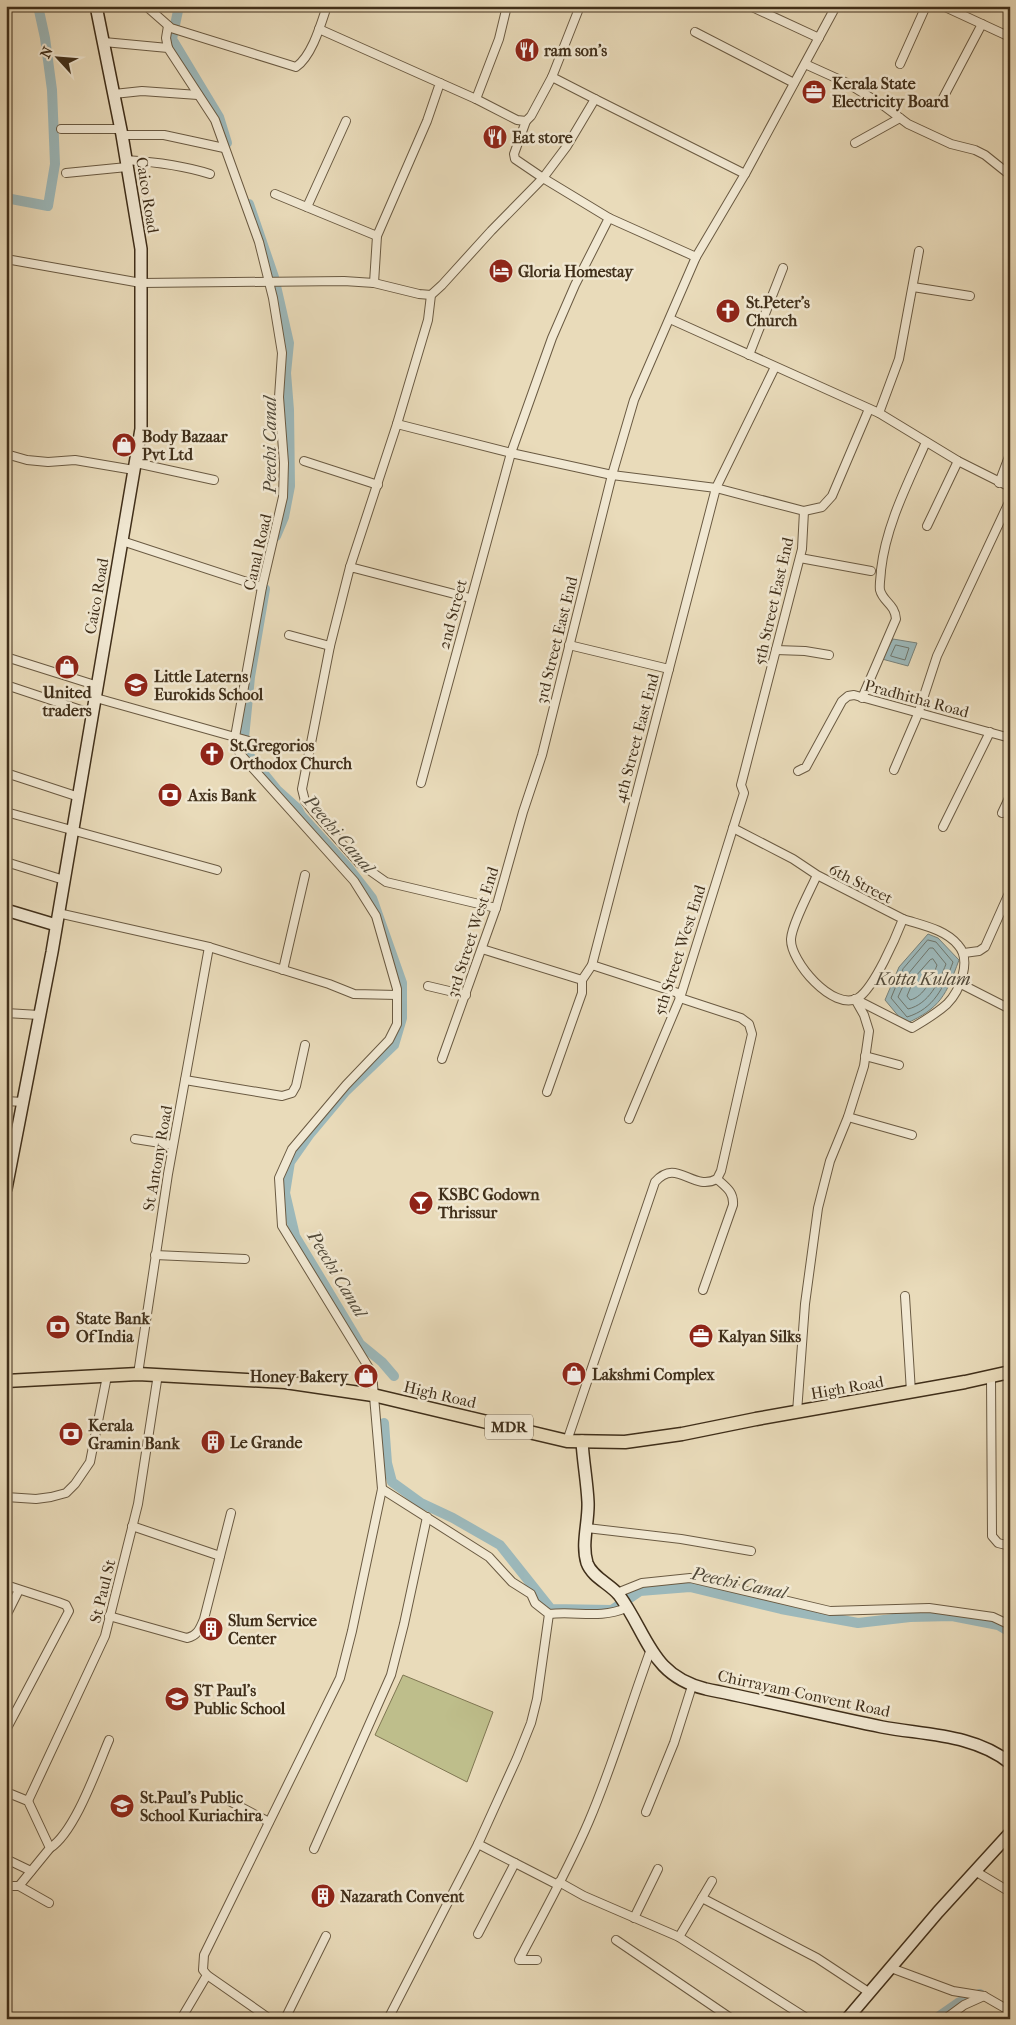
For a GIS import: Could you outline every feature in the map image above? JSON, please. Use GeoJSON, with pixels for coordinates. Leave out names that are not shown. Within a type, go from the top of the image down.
{"type":"FeatureCollection","features":[{"type":"Feature","properties":{"kind":"main road","name":"High Road"},"geometry":{"type":"LineString","coordinates":[[6,1381],[158,1374],[285,1382],[373,1395],[567,1441],[625,1442],[682,1434],[1010,1372]]}},
{"type":"Feature","properties":{"kind":"street","name":"Caico Road"},"geometry":{"type":"LineString","coordinates":[[6,1189],[73,831],[141,429],[141,250],[122,132],[96,6]]}},
{"type":"Feature","properties":{"kind":"street"},"geometry":{"type":"LineString","coordinates":[[150,8],[169,27],[180,32],[296,67],[303,63],[319,29],[327,6]]}},
{"type":"Feature","properties":{"kind":"street"},"geometry":{"type":"LineString","coordinates":[[476,98],[500,39],[506,6]]}},
{"type":"Feature","properties":{"kind":"street"},"geometry":{"type":"LineString","coordinates":[[580,6],[552,77],[526,121],[514,154],[515,159],[609,218],[696,257]]}},
{"type":"Feature","properties":{"kind":"street"},"geometry":{"type":"LineString","coordinates":[[750,6],[819,38]]}},
{"type":"Feature","properties":{"kind":"street","name":"3rd Street East End"},"geometry":{"type":"LineString","coordinates":[[523,812],[542,754],[612,475],[634,400],[696,257],[745,174],[836,6]]}},
{"type":"Feature","properties":{"kind":"street"},"geometry":{"type":"LineString","coordinates":[[900,64],[926,6]]}},
{"type":"Feature","properties":{"kind":"street"},"geometry":{"type":"LineString","coordinates":[[943,6],[1010,37]]}},
{"type":"Feature","properties":{"kind":"street"},"geometry":{"type":"LineString","coordinates":[[943,98],[982,24]]}},
{"type":"Feature","properties":{"kind":"street"},"geometry":{"type":"LineString","coordinates":[[104,42],[168,48],[166,38],[169,27]]}},
{"type":"Feature","properties":{"kind":"street"},"geometry":{"type":"LineString","coordinates":[[319,29],[476,98],[517,120],[526,121]]}},
{"type":"Feature","properties":{"kind":"street"},"geometry":{"type":"LineString","coordinates":[[695,32],[794,83]]}},
{"type":"Feature","properties":{"kind":"street","name":"Canal Road"},"geometry":{"type":"LineString","coordinates":[[168,48],[215,120],[259,242],[270,282],[282,353],[279,397],[284,482],[282,504],[262,587],[237,738]]}},
{"type":"Feature","properties":{"kind":"street"},"geometry":{"type":"LineString","coordinates":[[805,64],[847,83],[908,124],[951,144],[975,150],[985,155],[1010,175]]}},
{"type":"Feature","properties":{"kind":"street"},"geometry":{"type":"LineString","coordinates":[[552,77],[745,174]]}},
{"type":"Feature","properties":{"kind":"street"},"geometry":{"type":"LineString","coordinates":[[374,283],[377,236],[427,121],[440,83]]}},
{"type":"Feature","properties":{"kind":"street"},"geometry":{"type":"LineString","coordinates":[[114,94],[142,91],[198,95]]}},
{"type":"Feature","properties":{"kind":"street"},"geometry":{"type":"LineString","coordinates":[[496,908],[386,882],[359,863],[305,802],[302,789],[330,646],[350,567],[378,485],[428,320],[431,295],[543,178],[567,146],[595,98]]}},
{"type":"Feature","properties":{"kind":"street"},"geometry":{"type":"LineString","coordinates":[[855,143],[900,118]]}},
{"type":"Feature","properties":{"kind":"street"},"geometry":{"type":"LineString","coordinates":[[307,207],[346,121]]}},
{"type":"Feature","properties":{"kind":"street"},"geometry":{"type":"LineString","coordinates":[[61,129],[164,136],[224,148]]}},
{"type":"Feature","properties":{"kind":"street"},"geometry":{"type":"LineString","coordinates":[[66,173],[127,163],[155,162],[186,166],[210,174]]}},
{"type":"Feature","properties":{"kind":"street"},"geometry":{"type":"LineString","coordinates":[[275,194],[377,236]]}},
{"type":"Feature","properties":{"kind":"street","name":"2nd Street"},"geometry":{"type":"LineString","coordinates":[[421,783],[470,598],[512,453],[552,338],[575,284],[609,218]]}},
{"type":"Feature","properties":{"kind":"street"},"geometry":{"type":"LineString","coordinates":[[879,413],[899,359],[919,251]]}},
{"type":"Feature","properties":{"kind":"street"},"geometry":{"type":"LineString","coordinates":[[6,259],[141,283],[344,280],[374,283],[431,295]]}},
{"type":"Feature","properties":{"kind":"street"},"geometry":{"type":"LineString","coordinates":[[749,355],[783,268]]}},
{"type":"Feature","properties":{"kind":"street"},"geometry":{"type":"LineString","coordinates":[[913,287],[970,296]]}},
{"type":"Feature","properties":{"kind":"street"},"geometry":{"type":"LineString","coordinates":[[670,318],[879,413],[958,461],[1010,487]]}},
{"type":"Feature","properties":{"kind":"street","name":"4th Street East End"},"geometry":{"type":"LineString","coordinates":[[547,1092],[582,993],[582,980],[592,965],[716,488],[775,367]]}},
{"type":"Feature","properties":{"kind":"street"},"geometry":{"type":"LineString","coordinates":[[396,424],[512,453],[612,475],[716,488],[804,511],[822,507],[832,496],[869,409]]}},
{"type":"Feature","properties":{"kind":"street"},"geometry":{"type":"LineString","coordinates":[[862,698],[896,619],[896,611],[882,595],[880,589],[882,562],[890,528],[926,442]]}},
{"type":"Feature","properties":{"kind":"street"},"geometry":{"type":"LineString","coordinates":[[6,454],[27,460],[48,462],[75,460],[135,466],[214,480]]}},
{"type":"Feature","properties":{"kind":"street"},"geometry":{"type":"LineString","coordinates":[[999,483],[1010,454]]}},
{"type":"Feature","properties":{"kind":"street"},"geometry":{"type":"LineString","coordinates":[[304,461],[378,485]]}},
{"type":"Feature","properties":{"kind":"street"},"geometry":{"type":"LineString","coordinates":[[927,526],[958,461]]}},
{"type":"Feature","properties":{"kind":"street"},"geometry":{"type":"LineString","coordinates":[[894,770],[918,714],[937,656],[1010,500]]}},
{"type":"Feature","properties":{"kind":"street","name":"5th Street East End"},"geometry":{"type":"LineString","coordinates":[[741,785],[800,558],[804,511]]}},
{"type":"Feature","properties":{"kind":"street"},"geometry":{"type":"LineString","coordinates":[[122,541],[262,587]]}},
{"type":"Feature","properties":{"kind":"street"},"geometry":{"type":"LineString","coordinates":[[800,558],[871,571]]}},
{"type":"Feature","properties":{"kind":"street"},"geometry":{"type":"LineString","coordinates":[[350,567],[470,598]]}},
{"type":"Feature","properties":{"kind":"street"},"geometry":{"type":"LineString","coordinates":[[289,635],[330,646]]}},
{"type":"Feature","properties":{"kind":"street"},"geometry":{"type":"LineString","coordinates":[[569,645],[668,669]]}},
{"type":"Feature","properties":{"kind":"street"},"geometry":{"type":"LineString","coordinates":[[776,650],[805,651],[829,655]]}},
{"type":"Feature","properties":{"kind":"street"},"geometry":{"type":"LineString","coordinates":[[6,657],[98,686]]}},
{"type":"Feature","properties":{"kind":"street"},"geometry":{"type":"LineString","coordinates":[[6,685],[93,714]]}},
{"type":"Feature","properties":{"kind":"street","name":"Pradhitha Road"},"geometry":{"type":"LineString","coordinates":[[798,771],[806,767],[842,701],[848,696],[862,698],[1010,738]]}},
{"type":"Feature","properties":{"kind":"street"},"geometry":{"type":"LineString","coordinates":[[96,698],[249,741]]}},
{"type":"Feature","properties":{"kind":"street"},"geometry":{"type":"LineString","coordinates":[[944,827],[990,732]]}},
{"type":"Feature","properties":{"kind":"street"},"geometry":{"type":"LineString","coordinates":[[237,738],[236,747],[241,755],[354,881],[376,916],[397,989],[397,1024],[389,1040],[346,1085],[292,1149],[279,1178],[282,1226],[372,1373],[382,1489],[352,1631],[340,1678],[204,1955],[202,1963],[203,1970],[208,1975],[270,2019]]}},
{"type":"Feature","properties":{"kind":"street"},"geometry":{"type":"LineString","coordinates":[[6,773],[79,797]]}},
{"type":"Feature","properties":{"kind":"street","name":"5th Street West End"},"geometry":{"type":"LineString","coordinates":[[630,1119],[680,998],[744,794],[741,785]]}},
{"type":"Feature","properties":{"kind":"street"},"geometry":{"type":"LineString","coordinates":[[1002,813],[1010,796]]}},
{"type":"Feature","properties":{"kind":"street"},"geometry":{"type":"LineString","coordinates":[[6,812],[217,870]]}},
{"type":"Feature","properties":{"kind":"street","name":"3rd Street West End"},"geometry":{"type":"LineString","coordinates":[[442,1060],[496,908],[523,812]]}},
{"type":"Feature","properties":{"kind":"street","name":"6th Street"},"geometry":{"type":"LineString","coordinates":[[733,828],[793,859],[817,875],[903,919],[894,942],[864,994],[855,999],[840,1000],[821,988],[811,978],[794,951],[791,939],[794,927],[817,875]]}},
{"type":"Feature","properties":{"kind":"street"},"geometry":{"type":"LineString","coordinates":[[6,862],[64,880]]}},
{"type":"Feature","properties":{"kind":"street"},"geometry":{"type":"LineString","coordinates":[[283,970],[305,876]]}},
{"type":"Feature","properties":{"kind":"street"},"geometry":{"type":"LineString","coordinates":[[964,953],[979,951],[985,947],[1010,891]]}},
{"type":"Feature","properties":{"kind":"street"},"geometry":{"type":"LineString","coordinates":[[6,910],[56,925]]}},
{"type":"Feature","properties":{"kind":"street"},"geometry":{"type":"LineString","coordinates":[[58,913],[210,947],[329,984],[354,994],[397,995]]}},
{"type":"Feature","properties":{"kind":"street"},"geometry":{"type":"LineString","coordinates":[[855,999],[912,1028],[928,1019],[948,1002],[959,983],[966,964],[964,953],[957,943],[935,929],[903,919]]}},
{"type":"Feature","properties":{"kind":"street","name":"St Antony Road"},"geometry":{"type":"LineString","coordinates":[[138,1374],[173,1145],[210,947]]}},
{"type":"Feature","properties":{"kind":"street"},"geometry":{"type":"LineString","coordinates":[[482,949],[582,980]]}},
{"type":"Feature","properties":{"kind":"street"},"geometry":{"type":"LineString","coordinates":[[567,1441],[655,1182],[662,1175],[672,1172],[703,1183],[710,1183],[717,1179],[721,1171],[752,1034],[749,1024],[741,1018],[680,998],[678,993],[592,965]]}},
{"type":"Feature","properties":{"kind":"street"},"geometry":{"type":"LineString","coordinates":[[959,983],[1010,1009]]}},
{"type":"Feature","properties":{"kind":"street"},"geometry":{"type":"LineString","coordinates":[[428,986],[466,995]]}},
{"type":"Feature","properties":{"kind":"street"},"geometry":{"type":"LineString","coordinates":[[797,1412],[805,1304],[818,1208],[830,1161],[848,1117],[864,1066],[869,1031],[864,1015],[855,999]]}},
{"type":"Feature","properties":{"kind":"street"},"geometry":{"type":"LineString","coordinates":[[6,1012],[39,1015]]}},
{"type":"Feature","properties":{"kind":"street"},"geometry":{"type":"LineString","coordinates":[[184,1080],[282,1096],[292,1093],[296,1086],[305,1045]]}},
{"type":"Feature","properties":{"kind":"street"},"geometry":{"type":"LineString","coordinates":[[865,1056],[899,1065]]}},
{"type":"Feature","properties":{"kind":"street"},"geometry":{"type":"LineString","coordinates":[[6,1101],[23,1102]]}},
{"type":"Feature","properties":{"kind":"street"},"geometry":{"type":"LineString","coordinates":[[848,1117],[912,1135]]}},
{"type":"Feature","properties":{"kind":"street"},"geometry":{"type":"LineString","coordinates":[[135,1139],[173,1145]]}},
{"type":"Feature","properties":{"kind":"street"},"geometry":{"type":"LineString","coordinates":[[703,1290],[734,1197],[729,1189],[717,1179]]}},
{"type":"Feature","properties":{"kind":"street"},"geometry":{"type":"LineString","coordinates":[[155,1255],[245,1259]]}},
{"type":"Feature","properties":{"kind":"street"},"geometry":{"type":"LineString","coordinates":[[905,1296],[911,1392]]}},
{"type":"Feature","properties":{"kind":"street","name":"St Paul St"},"geometry":{"type":"LineString","coordinates":[[28,1801],[105,1636],[138,1504],[158,1374]]}},
{"type":"Feature","properties":{"kind":"street"},"geometry":{"type":"LineString","coordinates":[[6,1497],[36,1500],[50,1498],[66,1493],[75,1484],[90,1462],[107,1376]]}},
{"type":"Feature","properties":{"kind":"street"},"geometry":{"type":"LineString","coordinates":[[990,1376],[992,1536],[998,1544],[1010,1546]]}},
{"type":"Feature","properties":{"kind":"street","name":"Chirrayam-Convent Road"},"geometry":{"type":"LineString","coordinates":[[582,1441],[588,1503],[585,1554],[587,1565],[622,1601],[660,1663],[672,1675],[692,1686],[885,1727],[963,1740],[983,1748],[1010,1763]]}},
{"type":"Feature","properties":{"kind":"street"},"geometry":{"type":"LineString","coordinates":[[382,1489],[489,1557],[512,1582],[531,1594],[535,1603],[549,1614],[580,1612],[601,1615],[613,1614],[622,1601],[642,1583],[690,1578],[830,1611],[929,1608],[993,1617],[1010,1625]]}},
{"type":"Feature","properties":{"kind":"street"},"geometry":{"type":"LineString","coordinates":[[109,1616],[187,1638],[193,1637],[200,1630],[204,1619],[231,1512]]}},
{"type":"Feature","properties":{"kind":"street"},"geometry":{"type":"LineString","coordinates":[[314,1849],[391,1675],[427,1517]]}},
{"type":"Feature","properties":{"kind":"street"},"geometry":{"type":"LineString","coordinates":[[132,1526],[220,1556]]}},
{"type":"Feature","properties":{"kind":"street"},"geometry":{"type":"LineString","coordinates":[[587,1528],[681,1539],[751,1551]]}},
{"type":"Feature","properties":{"kind":"street"},"geometry":{"type":"LineString","coordinates":[[6,1586],[66,1605],[69,1611],[6,1730]]}},
{"type":"Feature","properties":{"kind":"street"},"geometry":{"type":"LineString","coordinates":[[6,1616],[18,1590]]}},
{"type":"Feature","properties":{"kind":"street"},"geometry":{"type":"LineString","coordinates":[[388,2019],[478,1844],[507,1783],[531,1723],[542,1674],[549,1614]]}},
{"type":"Feature","properties":{"kind":"street"},"geometry":{"type":"LineString","coordinates":[[537,1960],[519,1960],[590,1819],[651,1649]]}},
{"type":"Feature","properties":{"kind":"street"},"geometry":{"type":"LineString","coordinates":[[646,1812],[674,1743],[692,1686]]}},
{"type":"Feature","properties":{"kind":"street"},"geometry":{"type":"LineString","coordinates":[[19,1886],[50,1848],[56,1844],[70,1824],[88,1791],[109,1740]]}},
{"type":"Feature","properties":{"kind":"street"},"geometry":{"type":"LineString","coordinates":[[6,1792],[28,1801],[50,1848]]}},
{"type":"Feature","properties":{"kind":"street"},"geometry":{"type":"LineString","coordinates":[[220,1796],[269,1822]]}},
{"type":"Feature","properties":{"kind":"street"},"geometry":{"type":"LineString","coordinates":[[847,2019],[1010,1833]]}},
{"type":"Feature","properties":{"kind":"street"},"geometry":{"type":"LineString","coordinates":[[478,1844],[584,1896],[679,1937],[808,2019]]}},
{"type":"Feature","properties":{"kind":"street"},"geometry":{"type":"LineString","coordinates":[[6,1859],[31,1871]]}},
{"type":"Feature","properties":{"kind":"street"},"geometry":{"type":"LineString","coordinates":[[478,1934],[515,1863]]}},
{"type":"Feature","properties":{"kind":"street"},"geometry":{"type":"LineString","coordinates":[[634,1918],[658,1869]]}},
{"type":"Feature","properties":{"kind":"street"},"geometry":{"type":"LineString","coordinates":[[975,1871],[1010,1892]]}},
{"type":"Feature","properties":{"kind":"street"},"geometry":{"type":"LineString","coordinates":[[679,1937],[712,1881]]}},
{"type":"Feature","properties":{"kind":"street"},"geometry":{"type":"LineString","coordinates":[[6,1886],[19,1886],[49,1903]]}},
{"type":"Feature","properties":{"kind":"street"},"geometry":{"type":"LineString","coordinates":[[702,1898],[817,1958],[870,1992]]}},
{"type":"Feature","properties":{"kind":"street"},"geometry":{"type":"LineString","coordinates":[[285,2019],[326,1936]]}},
{"type":"Feature","properties":{"kind":"street"},"geometry":{"type":"LineString","coordinates":[[616,1940],[732,2019]]}},
{"type":"Feature","properties":{"kind":"street"},"geometry":{"type":"LineString","coordinates":[[891,1968],[953,1991],[984,1996],[1010,2010]]}},
{"type":"Feature","properties":{"kind":"street"},"geometry":{"type":"LineString","coordinates":[[181,2019],[208,1975]]}},
{"type":"Feature","properties":{"kind":"street"},"geometry":{"type":"LineString","coordinates":[[945,2019],[964,2005],[984,1996]]}},
{"type":"Feature","properties":{"kind":"green space"},"geometry":{"type":"Polygon","coordinates":[[[403,1675],[493,1712],[467,1782],[375,1735],[403,1675]]]}},
{"type":"Feature","properties":{"kind":"water"},"geometry":{"type":"Polygon","coordinates":[[[893,639],[917,643],[908,666],[882,659],[893,639]]]}},
{"type":"Feature","properties":{"kind":"water","name":"Kotta Kulam"},"geometry":{"type":"Polygon","coordinates":[[[928,934],[938,938],[959,960],[941,999],[927,1012],[905,1024],[885,1000],[899,967],[928,934]]]}},
{"type":"Feature","properties":{"kind":"waterway"},"geometry":{"type":"LineString","coordinates":[[6,198],[48,206],[55,164],[52,90],[45,38],[38,6]]}},
{"type":"Feature","properties":{"kind":"waterway","name":"Peechi Canal"},"geometry":{"type":"LineString","coordinates":[[179,6],[172,39],[219,117],[227,143]]}},
{"type":"Feature","properties":{"kind":"waterway","name":"Peechi Canal"},"geometry":{"type":"LineString","coordinates":[[249,204],[274,277],[289,343],[286,373],[289,410],[290,486],[284,517],[276,536]]}},
{"type":"Feature","properties":{"kind":"waterway","name":"Peechi Canal"},"geometry":{"type":"LineString","coordinates":[[265,589],[250,677],[243,748],[277,790],[297,808],[301,815],[348,867],[372,898],[402,983],[402,1018],[394,1045],[345,1092],[309,1135],[290,1162],[285,1193],[295,1236],[360,1344],[382,1362],[394,1376]]}},
{"type":"Feature","properties":{"kind":"waterway","name":"Peechi Canal"},"geometry":{"type":"LineString","coordinates":[[384,1423],[387,1463],[392,1482],[421,1503],[453,1518],[500,1545],[551,1609],[612,1610],[640,1591],[690,1587],[781,1609],[858,1623],[910,1617],[952,1616],[998,1625],[1010,1632]]}},
{"type":"Feature","properties":{"kind":"waterway","name":"Peechi Canal"},"geometry":{"type":"LineString","coordinates":[[935,2019],[958,2003],[980,1994]]}},
{"type":"Feature","properties":{"kind":"place","name":"ram son's"},"geometry":{"type":"Point","coordinates":[527,50]}},
{"type":"Feature","properties":{"kind":"place","name":"Kerala State Electricity Board"},"geometry":{"type":"Point","coordinates":[814,92]}},
{"type":"Feature","properties":{"kind":"place","name":"Eat store"},"geometry":{"type":"Point","coordinates":[495,137]}},
{"type":"Feature","properties":{"kind":"place","name":"Gloria Homestay"},"geometry":{"type":"Point","coordinates":[501,271]}},
{"type":"Feature","properties":{"kind":"place","name":"St.Peter's Church"},"geometry":{"type":"Point","coordinates":[728,311]}},
{"type":"Feature","properties":{"kind":"place","name":"Body Bazaar Pvt Ltd"},"geometry":{"type":"Point","coordinates":[124,445]}},
{"type":"Feature","properties":{"kind":"place","name":"United traders"},"geometry":{"type":"Point","coordinates":[67,667]}},
{"type":"Feature","properties":{"kind":"place","name":"Little Laterns Eurokids School"},"geometry":{"type":"Point","coordinates":[136,685]}},
{"type":"Feature","properties":{"kind":"place","name":"St.Gregorios Orthodox Church"},"geometry":{"type":"Point","coordinates":[212,754]}},
{"type":"Feature","properties":{"kind":"place","name":"Axis Bank"},"geometry":{"type":"Point","coordinates":[170,795]}},
{"type":"Feature","properties":{"kind":"place","name":"KSBC Godown Thrissur"},"geometry":{"type":"Point","coordinates":[421,1203]}},
{"type":"Feature","properties":{"kind":"place","name":"State Bank Of India"},"geometry":{"type":"Point","coordinates":[58,1327]}},
{"type":"Feature","properties":{"kind":"place","name":"Kalyan Silks"},"geometry":{"type":"Point","coordinates":[701,1336]}},
{"type":"Feature","properties":{"kind":"place","name":"Lakshmi Complex"},"geometry":{"type":"Point","coordinates":[574,1374]}},
{"type":"Feature","properties":{"kind":"place","name":"Honey Bakery"},"geometry":{"type":"Point","coordinates":[366,1376]}},
{"type":"Feature","properties":{"kind":"place","name":"Kerala Gramin Bank"},"geometry":{"type":"Point","coordinates":[71,1434]}},
{"type":"Feature","properties":{"kind":"place","name":"Le Grande"},"geometry":{"type":"Point","coordinates":[213,1442]}},
{"type":"Feature","properties":{"kind":"place","name":"Slum Service Center"},"geometry":{"type":"Point","coordinates":[211,1629]}},
{"type":"Feature","properties":{"kind":"place","name":"ST Paul's Public School"},"geometry":{"type":"Point","coordinates":[177,1699]}},
{"type":"Feature","properties":{"kind":"place","name":"St.Paul's Public School Kuriachira"},"geometry":{"type":"Point","coordinates":[122,1806]}},
{"type":"Feature","properties":{"kind":"place","name":"Nazarath Convent"},"geometry":{"type":"Point","coordinates":[323,1896]}}]}
